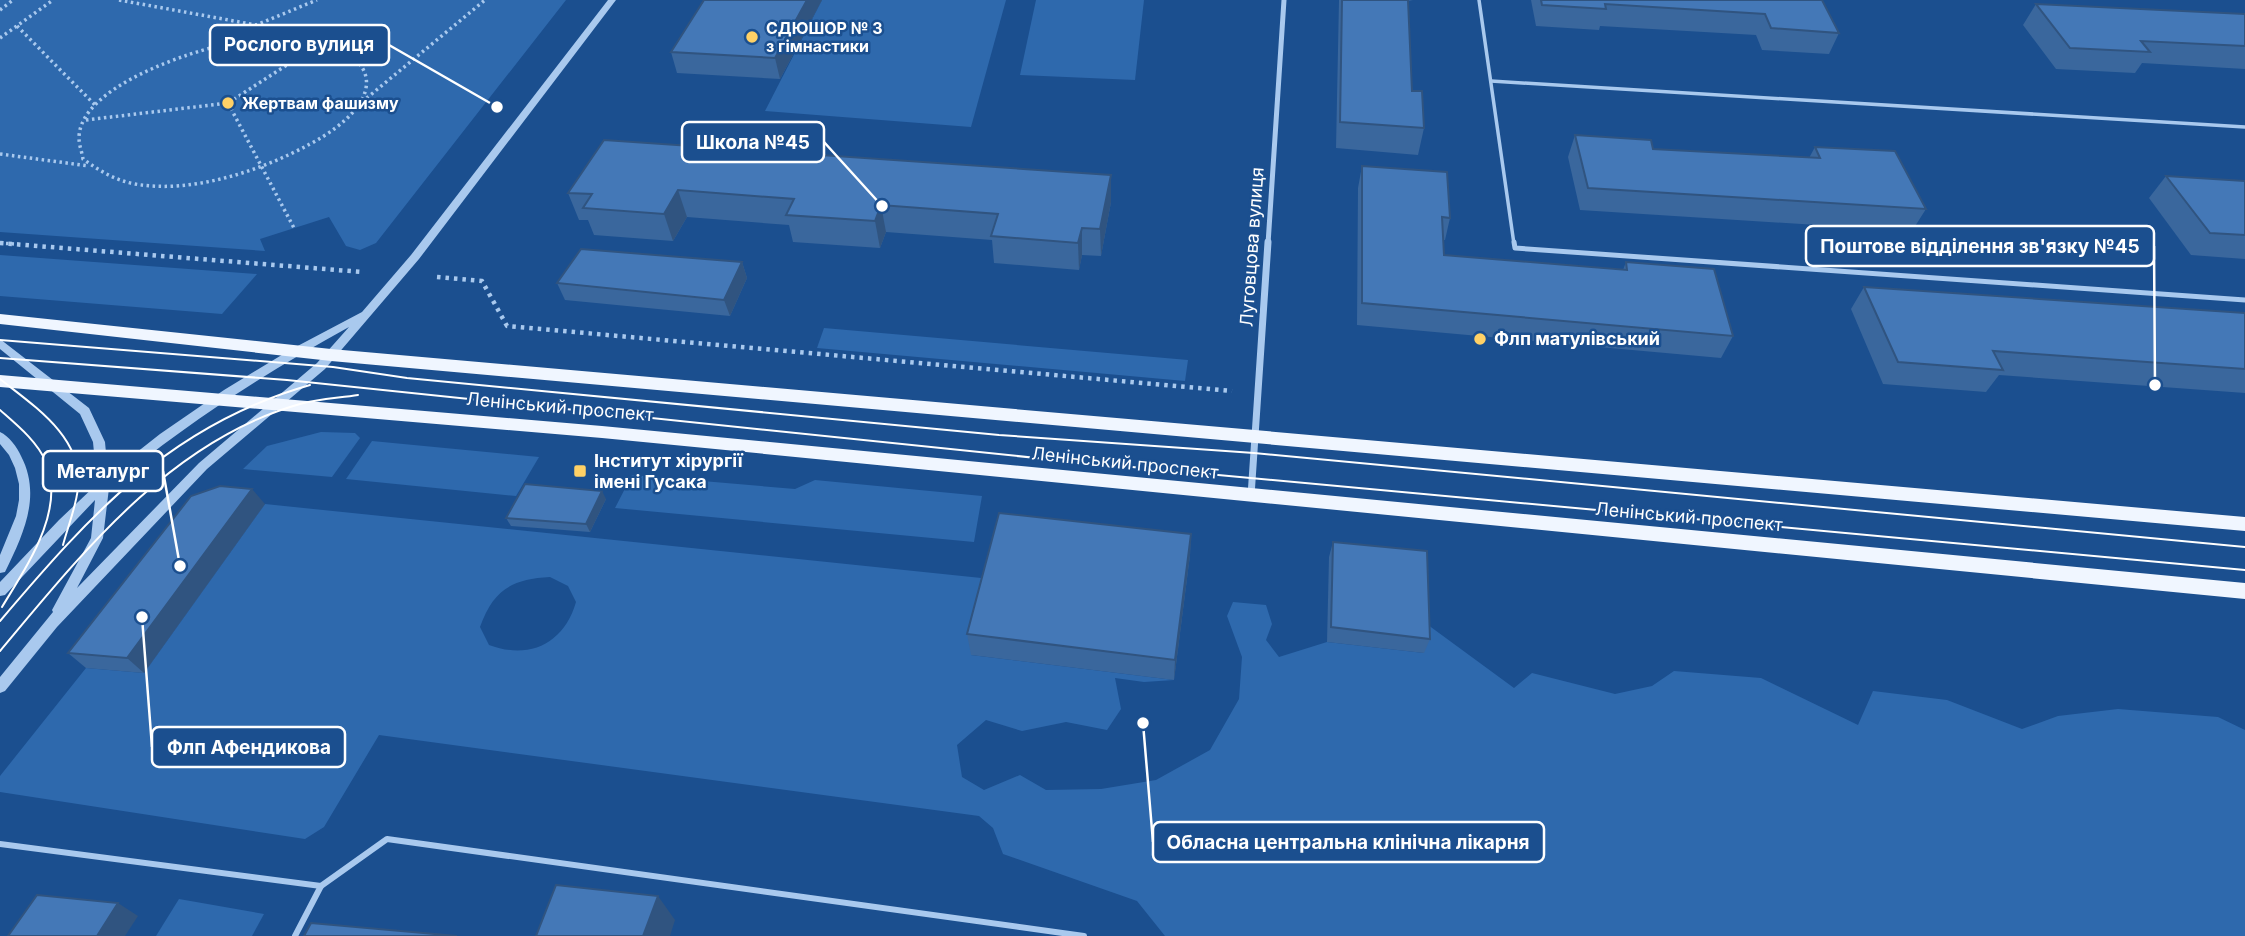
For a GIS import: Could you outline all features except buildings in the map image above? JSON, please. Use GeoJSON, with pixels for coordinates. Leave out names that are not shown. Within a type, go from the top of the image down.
{"type":"FeatureCollection","features":[{"type":"Feature","properties":{"kind":"main road","name":"Ленінський проспект"},"geometry":{"type":"LineString","coordinates":[[0,319],[331,355],[2245,524]]}},
{"type":"Feature","properties":{"kind":"main road","name":"Ленінський проспект"},"geometry":{"type":"LineString","coordinates":[[0,381],[280,403],[2245,591]]}},
{"type":"Feature","properties":{"kind":"street"},"geometry":{"type":"LineString","coordinates":[[0,687],[52,623],[203,466],[280,403],[331,355],[399,274],[612,0]]}},
{"type":"Feature","properties":{"kind":"street","name":"Луговцова вулиця"},"geometry":{"type":"LineString","coordinates":[[1251,496],[1284,0]]}},
{"type":"Feature","properties":{"kind":"street"},"geometry":{"type":"LineString","coordinates":[[0,591],[103,486],[148,449],[218,399],[367,311]]}},
{"type":"Feature","properties":{"kind":"street"},"geometry":{"type":"LineString","coordinates":[[0,343],[85,411],[99,442],[103,486],[97,538],[52,623]]}},
{"type":"Feature","properties":{"kind":"street"},"geometry":{"type":"LineString","coordinates":[[0,436],[24,466],[26,497],[18,533],[0,568]]}},
{"type":"Feature","properties":{"kind":"lane"},"geometry":{"type":"LineString","coordinates":[[1479,0],[1515,248],[2245,300]]}},
{"type":"Feature","properties":{"kind":"lane"},"geometry":{"type":"LineString","coordinates":[[1491,82],[2245,127]]}},
{"type":"Feature","properties":{"kind":"lane"},"geometry":{"type":"LineString","coordinates":[[295,936],[321,886],[387,839],[1084,936]]}},
{"type":"Feature","properties":{"kind":"lane"},"geometry":{"type":"LineString","coordinates":[[0,844],[321,886]]}},
{"type":"Feature","properties":{"kind":"path"},"geometry":{"type":"LineString","coordinates":[[0,10],[13,0]]}},
{"type":"Feature","properties":{"kind":"path"},"geometry":{"type":"LineString","coordinates":[[0,38],[53,0]]}},
{"type":"Feature","properties":{"kind":"path"},"geometry":{"type":"LineString","coordinates":[[119,0],[256,26],[317,0]]}},
{"type":"Feature","properties":{"kind":"path"},"geometry":{"type":"LineString","coordinates":[[0,154],[89,166],[110,177],[159,184],[220,178],[261,166],[321,138],[485,0]]}},
{"type":"Feature","properties":{"kind":"path"},"geometry":{"type":"LineString","coordinates":[[17,26],[96,106]]}},
{"type":"Feature","properties":{"kind":"path"},"geometry":{"type":"LineString","coordinates":[[255,38],[256,26]]}},
{"type":"Feature","properties":{"kind":"path"},"geometry":{"type":"LineString","coordinates":[[89,166],[78,144],[85,120],[96,106],[131,80],[167,62],[208,48],[255,38],[300,37],[325,41],[350,50],[365,65],[368,83],[359,105]]}},
{"type":"Feature","properties":{"kind":"path"},"geometry":{"type":"LineString","coordinates":[[85,120],[228,103],[325,41]]}},
{"type":"Feature","properties":{"kind":"path"},"geometry":{"type":"LineString","coordinates":[[228,103],[294,228]]}},
{"type":"Feature","properties":{"kind":"path"},"geometry":{"type":"LineString","coordinates":[[0,243],[482,281],[507,326],[1258,394]]}},
{"type":"Feature","properties":{"kind":"shaded area"},"geometry":{"type":"Polygon","coordinates":[[[0,0],[566,0],[376,243],[360,250],[346,246],[329,217],[260,239],[265,251],[0,232],[0,0]]]}},
{"type":"Feature","properties":{"kind":"shaded area"},"geometry":{"type":"Polygon","coordinates":[[[822,0],[1006,0],[971,127],[765,111],[822,0]]]}},
{"type":"Feature","properties":{"kind":"shaded area"},"geometry":{"type":"Polygon","coordinates":[[[1036,0],[1144,0],[1135,80],[1020,75],[1036,0]]]}},
{"type":"Feature","properties":{"kind":"shaded area"},"geometry":{"type":"Polygon","coordinates":[[[0,255],[257,274],[222,314],[0,296],[0,255]]]}},
{"type":"Feature","properties":{"kind":"shaded area"},"geometry":{"type":"Polygon","coordinates":[[[824,328],[1188,360],[1185,381],[817,348],[824,328]]]}},
{"type":"Feature","properties":{"kind":"shaded area"},"geometry":{"type":"Polygon","coordinates":[[[321,432],[355,433],[360,438],[332,477],[243,469],[267,446],[321,432]]]}},
{"type":"Feature","properties":{"kind":"shaded area"},"geometry":{"type":"Polygon","coordinates":[[[372,441],[539,457],[516,496],[346,479],[372,441]]]}},
{"type":"Feature","properties":{"kind":"shaded area"},"geometry":{"type":"Polygon","coordinates":[[[632,475],[795,489],[815,480],[982,496],[974,542],[615,508],[632,475]]]}},
{"type":"Feature","properties":{"kind":"shaded area"},"geometry":{"type":"Polygon","coordinates":[[[265,504],[991,579],[971,655],[1174,680],[1144,682],[1115,678],[1121,709],[1107,730],[1066,722],[1022,731],[986,720],[957,745],[962,777],[984,790],[1020,775],[1046,790],[1101,789],[1156,780],[1210,750],[1239,699],[1242,657],[1227,616],[1233,602],[1266,605],[1272,624],[1266,640],[1279,657],[1327,642],[1424,653],[1424,622],[1514,688],[1532,673],[1615,694],[1652,686],[1674,671],[1761,678],[1858,725],[1873,691],[1947,700],[2022,729],[2058,716],[2118,709],[2218,717],[2245,730],[2245,936],[1165,936],[1137,901],[1003,854],[993,828],[979,816],[379,735],[324,827],[305,839],[0,792],[0,776],[86,668],[144,673],[265,504]],[[550,577],[525,580],[506,589],[491,604],[480,627],[489,645],[518,651],[543,645],[554,638],[563,629],[576,602],[568,586],[550,577]]]}},
{"type":"Feature","properties":{"kind":"shaded area"},"geometry":{"type":"Polygon","coordinates":[[[179,899],[264,914],[252,936],[156,936],[179,899]]]}},
{"type":"Feature","properties":{"kind":"tram line"},"geometry":{"type":"LineString","coordinates":[[0,340],[333,367],[407,378],[999,435],[1254,453],[2245,547]]}},
{"type":"Feature","properties":{"kind":"tram line"},"geometry":{"type":"LineString","coordinates":[[0,358],[287,380],[1046,459],[2245,570]]}},
{"type":"Feature","properties":{"kind":"tram line"},"geometry":{"type":"LineString","coordinates":[[0,379],[54,425],[73,454],[78,470],[78,488],[63,545]]}},
{"type":"Feature","properties":{"kind":"tram line"},"geometry":{"type":"LineString","coordinates":[[0,621],[101,510],[174,449],[215,424],[260,402],[310,385]]}},
{"type":"Feature","properties":{"kind":"tram line"},"geometry":{"type":"LineString","coordinates":[[0,651],[97,539],[132,504],[170,472],[210,444],[253,421],[300,404],[358,395]]}},
{"type":"Feature","properties":{"kind":"tram line"},"geometry":{"type":"LineString","coordinates":[[0,410],[37,447],[46,462],[51,481],[51,500],[40,538],[2,607]]}},
{"type":"Feature","properties":{"kind":"place","name":"СДЮШОР № 3 з гімнастики"},"geometry":{"type":"Point","coordinates":[752,37]}},
{"type":"Feature","properties":{"kind":"place","name":"Жертвам фашизму"},"geometry":{"type":"Point","coordinates":[228,103]}},
{"type":"Feature","properties":{"kind":"place","name":"Рослого вулиця"},"geometry":{"type":"Point","coordinates":[497,107]}},
{"type":"Feature","properties":{"kind":"place","name":"Школа №45"},"geometry":{"type":"Point","coordinates":[882,206]}},
{"type":"Feature","properties":{"kind":"place","name":"Флп матулівський"},"geometry":{"type":"Point","coordinates":[1480,339]}},
{"type":"Feature","properties":{"kind":"place","name":"Поштове відділення зв'язку №45"},"geometry":{"type":"Point","coordinates":[2155,385]}},
{"type":"Feature","properties":{"kind":"place","name":"Інститут хірургії імені Гусака"},"geometry":{"type":"Point","coordinates":[580,471]}},
{"type":"Feature","properties":{"kind":"place","name":"Металург"},"geometry":{"type":"Point","coordinates":[180,566]}},
{"type":"Feature","properties":{"kind":"place","name":"Флп Афендикова"},"geometry":{"type":"Point","coordinates":[142,617]}},
{"type":"Feature","properties":{"kind":"place","name":"Обласна центральна клінічна лікарня"},"geometry":{"type":"Point","coordinates":[1143,723]}}]}
